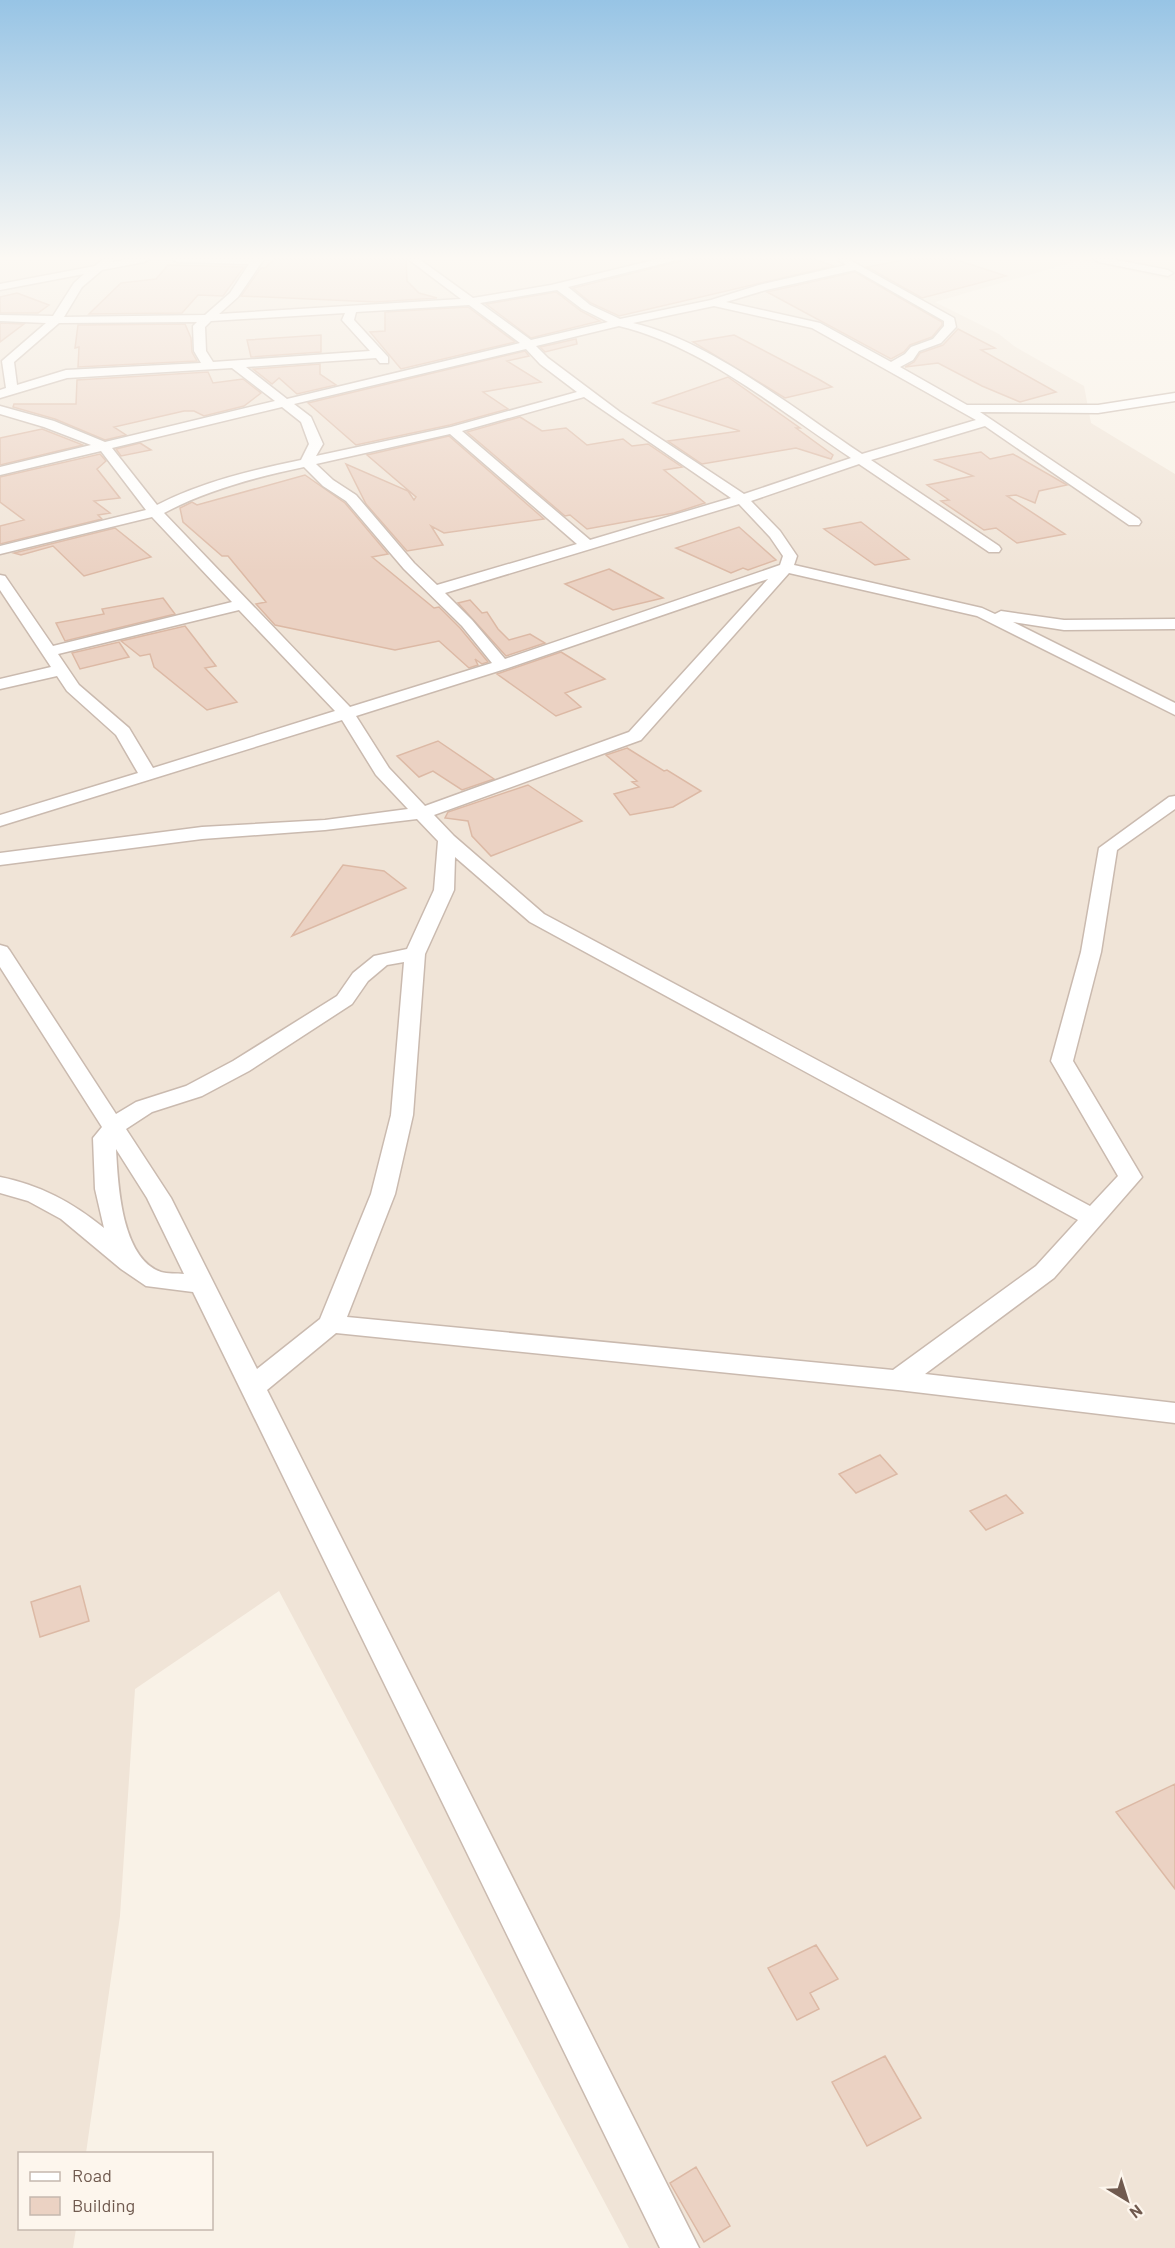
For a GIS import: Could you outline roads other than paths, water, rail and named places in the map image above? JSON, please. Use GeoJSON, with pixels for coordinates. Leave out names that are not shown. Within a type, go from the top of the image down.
{"type":"FeatureCollection","features":[{"type":"Feature","properties":{"kind":"street"},"geometry":{"type":"LineString","coordinates":[[8,364],[6,392],[66,374],[234,364],[307,420],[316,444],[306,462]]}},
{"type":"Feature","properties":{"kind":"street"},"geometry":{"type":"LineString","coordinates":[[391,364],[405,374]]}},
{"type":"Feature","properties":{"kind":"street"},"geometry":{"type":"LineString","coordinates":[[0,471],[447,364]]}},
{"type":"Feature","properties":{"kind":"street"},"geometry":{"type":"LineString","coordinates":[[0,859],[202,832],[325,825],[422,813],[635,736],[786,568],[790,556],[775,534],[742,499],[586,393],[548,364]]}},
{"type":"Feature","properties":{"kind":"street"},"geometry":{"type":"LineString","coordinates":[[716,364],[736,375],[994,549]]}},
{"type":"Feature","properties":{"kind":"street"},"geometry":{"type":"LineString","coordinates":[[886,364],[987,421],[1134,522]]}},
{"type":"Feature","properties":{"kind":"street"},"geometry":{"type":"LineString","coordinates":[[891,367],[897,364]]}},
{"type":"Feature","properties":{"kind":"street"},"geometry":{"type":"LineString","coordinates":[[0,550],[155,512],[183,497],[267,471],[453,430],[586,393]]}},
{"type":"Feature","properties":{"kind":"street"},"geometry":{"type":"LineString","coordinates":[[963,408],[1098,409],[1175,397]]}},
{"type":"Feature","properties":{"kind":"street"},"geometry":{"type":"LineString","coordinates":[[0,410],[49,424],[104,446],[155,512],[346,713],[382,771],[447,840],[537,918],[1093,1218]]}},
{"type":"Feature","properties":{"kind":"street"},"geometry":{"type":"LineString","coordinates":[[435,591],[742,499],[860,459],[987,421]]}},
{"type":"Feature","properties":{"kind":"street"},"geometry":{"type":"LineString","coordinates":[[453,430],[586,544]]}},
{"type":"Feature","properties":{"kind":"street"},"geometry":{"type":"LineString","coordinates":[[306,462],[328,483],[351,498],[409,566],[467,623],[502,664]]}},
{"type":"Feature","properties":{"kind":"street"},"geometry":{"type":"LineString","coordinates":[[0,821],[502,664],[786,568],[982,613],[1064,625],[1175,624]]}},
{"type":"Feature","properties":{"kind":"street"},"geometry":{"type":"LineString","coordinates":[[0,579],[73,688],[123,732],[148,775]]}},
{"type":"Feature","properties":{"kind":"street"},"geometry":{"type":"LineString","coordinates":[[49,652],[243,604]]}},
{"type":"Feature","properties":{"kind":"street"},"geometry":{"type":"LineString","coordinates":[[982,613],[1175,710]]}},
{"type":"Feature","properties":{"kind":"street"},"geometry":{"type":"LineString","coordinates":[[0,684],[61,670]]}},
{"type":"Feature","properties":{"kind":"street"},"geometry":{"type":"LineString","coordinates":[[898,1380],[1045,1272],[1130,1177],[1062,1061],[1091,952],[1108,848],[1175,801]]}},
{"type":"Feature","properties":{"kind":"street"},"geometry":{"type":"LineString","coordinates":[[253,1387],[330,1324],[383,1194],[402,1115],[415,954],[444,890],[447,840]]}},
{"type":"Feature","properties":{"kind":"street"},"geometry":{"type":"LineString","coordinates":[[0,951],[159,1198],[680,2248]]}},
{"type":"Feature","properties":{"kind":"street"},"geometry":{"type":"LineString","coordinates":[[130,1263],[113,1221],[107,1189],[104,1138],[144,1107],[194,1091],[320,1018],[345,1000],[360,977],[381,960],[415,954]]}},
{"type":"Feature","properties":{"kind":"street"},"geometry":{"type":"LineString","coordinates":[[0,1185],[22,1188],[81,1221],[130,1263],[155,1280],[201,1284]]}},
{"type":"Feature","properties":{"kind":"street"},"geometry":{"type":"LineString","coordinates":[[330,1324],[898,1380],[1175,1413]]}}]}
